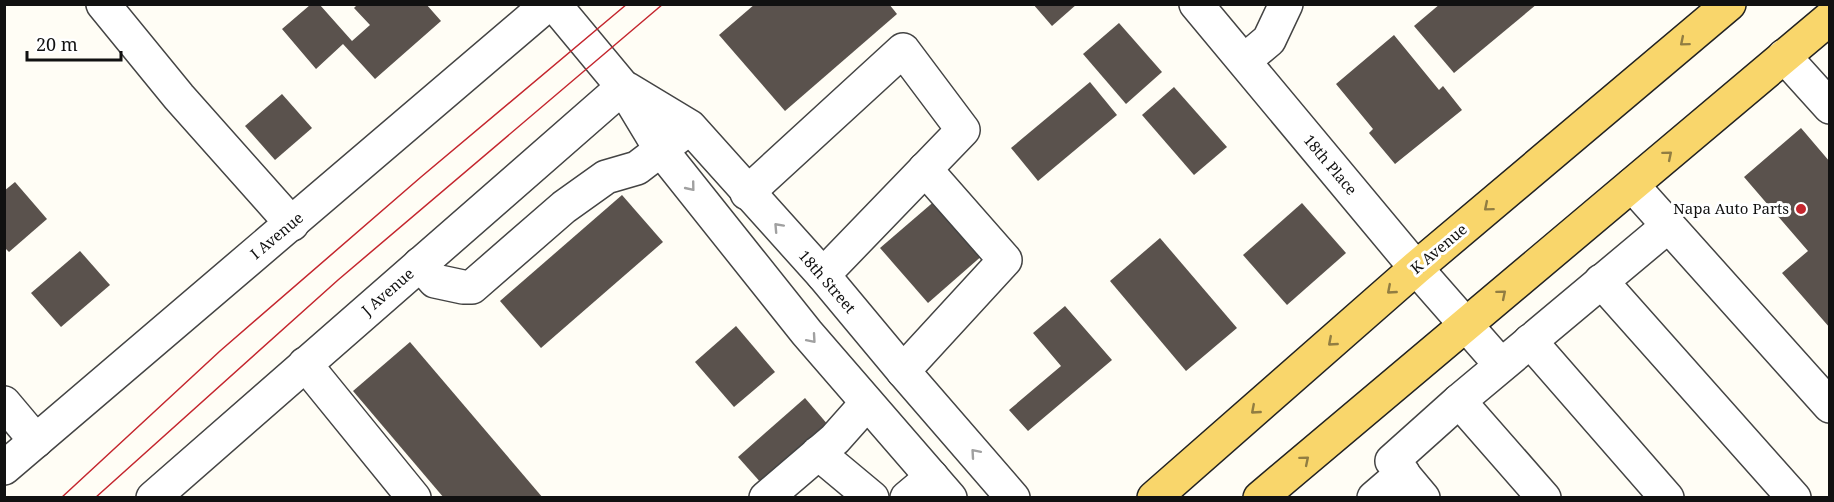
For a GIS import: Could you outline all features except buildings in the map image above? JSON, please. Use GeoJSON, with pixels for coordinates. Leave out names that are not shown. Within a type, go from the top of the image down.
{"type":"FeatureCollection","features":[{"type":"Feature","properties":{"kind":"main road","name":"K Avenue"},"geometry":{"type":"LineString","coordinates":[[1154,498],[1416,268],[1729,4]]}},
{"type":"Feature","properties":{"kind":"main road"},"geometry":{"type":"LineString","coordinates":[[1264,496],[1830,18]]}},
{"type":"Feature","properties":{"kind":"street"},"geometry":{"type":"LineString","coordinates":[[103,4],[179,97],[292,224]]}},
{"type":"Feature","properties":{"kind":"street","name":"I Avenue"},"geometry":{"type":"LineString","coordinates":[[4,468],[549,4]]}},
{"type":"Feature","properties":{"kind":"street","name":"18th Street"},"geometry":{"type":"LineString","coordinates":[[554,4],[623,87],[661,150],[807,333],[867,402],[930,491]]}},
{"type":"Feature","properties":{"kind":"street","name":"18th Place"},"geometry":{"type":"LineString","coordinates":[[1196,4],[1416,268],[1501,365]]}},
{"type":"Feature","properties":{"kind":"street"},"geometry":{"type":"LineString","coordinates":[[1244,61],[1269,40],[1286,4]]}},
{"type":"Feature","properties":{"kind":"street"},"geometry":{"type":"LineString","coordinates":[[747,193],[903,50],[963,130],[823,275]]}},
{"type":"Feature","properties":{"kind":"street"},"geometry":{"type":"LineString","coordinates":[[1784,56],[1830,107]]}},
{"type":"Feature","properties":{"kind":"street","name":"18th Street"},"geometry":{"type":"LineString","coordinates":[[623,87],[690,127],[823,275],[1013,498]]}},
{"type":"Feature","properties":{"kind":"street","name":"J Avenue"},"geometry":{"type":"LineString","coordinates":[[153,498],[623,87]]}},
{"type":"Feature","properties":{"kind":"street"},"geometry":{"type":"LineString","coordinates":[[420,264],[435,281],[472,287],[564,207],[606,177],[637,168],[690,127]]}},
{"type":"Feature","properties":{"kind":"street"},"geometry":{"type":"LineString","coordinates":[[903,371],[1005,260],[926,169]]}},
{"type":"Feature","properties":{"kind":"street"},"geometry":{"type":"LineString","coordinates":[[1632,185],[1830,406]]}},
{"type":"Feature","properties":{"kind":"street"},"geometry":{"type":"LineString","coordinates":[[1423,498],[1392,461],[1501,365],[1668,226]]}},
{"type":"Feature","properties":{"kind":"street"},"geometry":{"type":"LineString","coordinates":[[1601,281],[1794,498]]}},
{"type":"Feature","properties":{"kind":"street"},"geometry":{"type":"LineString","coordinates":[[1530,341],[1667,498]]}},
{"type":"Feature","properties":{"kind":"street"},"geometry":{"type":"LineString","coordinates":[[305,364],[414,498]]}},
{"type":"Feature","properties":{"kind":"street"},"geometry":{"type":"LineString","coordinates":[[1459,401],[1544,498]]}},
{"type":"Feature","properties":{"kind":"street"},"geometry":{"type":"LineString","coordinates":[[766,498],[836,439],[867,402]]}},
{"type":"Feature","properties":{"kind":"street"},"geometry":{"type":"LineString","coordinates":[[4,403],[36,441]]}},
{"type":"Feature","properties":{"kind":"street"},"geometry":{"type":"LineString","coordinates":[[818,453],[872,498]]}},
{"type":"Feature","properties":{"kind":"street"},"geometry":{"type":"LineString","coordinates":[[1374,498],[1403,473]]}},
{"type":"Feature","properties":{"kind":"tram line"},"geometry":{"type":"LineString","coordinates":[[61,498],[220,351],[421,177],[627,4]]}},
{"type":"Feature","properties":{"kind":"tram line"},"geometry":{"type":"LineString","coordinates":[[95,498],[338,280],[663,4]]}},
{"type":"Feature","properties":{"kind":"place","name":"Napa Auto Parts"},"geometry":{"type":"Point","coordinates":[1801,209]}}]}
